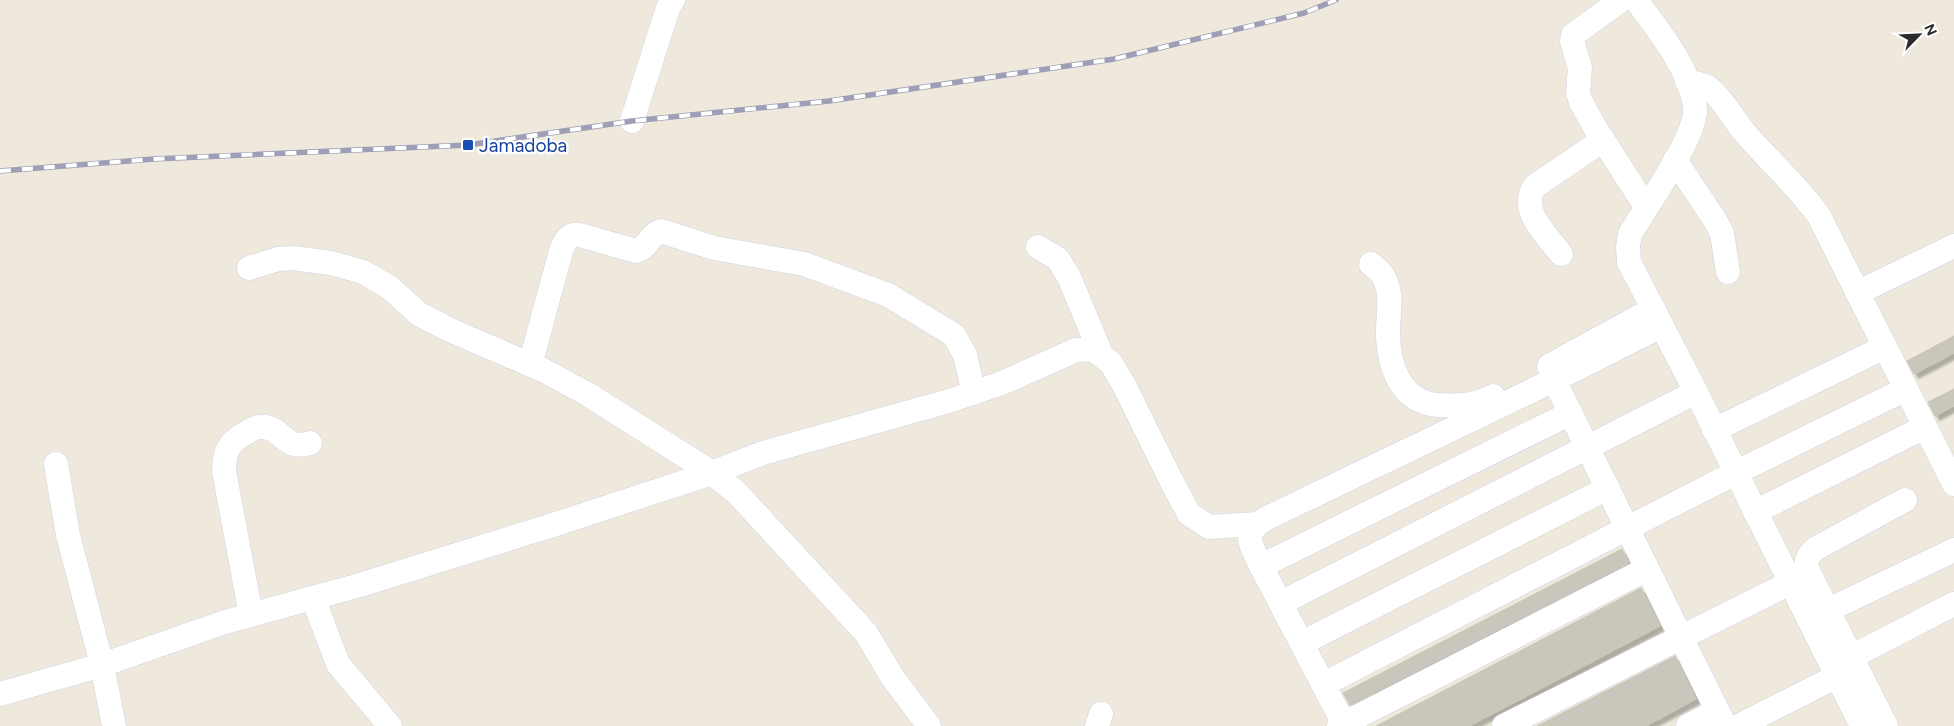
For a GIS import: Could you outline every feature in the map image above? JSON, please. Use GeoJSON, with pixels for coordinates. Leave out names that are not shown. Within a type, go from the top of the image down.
{"type":"FeatureCollection","features":[{"type":"Feature","properties":{"kind":"street"},"geometry":{"type":"LineString","coordinates":[[632,121],[668,8],[674,0]]}},
{"type":"Feature","properties":{"kind":"street"},"geometry":{"type":"LineString","coordinates":[[1621,0],[1573,35],[1572,41],[1580,68],[1578,93],[1586,113],[1646,207]]}},
{"type":"Feature","properties":{"kind":"street"},"geometry":{"type":"LineString","coordinates":[[1636,0],[1678,61],[1695,106],[1694,120],[1688,138],[1630,234],[1628,247],[1629,262],[1696,392],[1862,726]]}},
{"type":"Feature","properties":{"kind":"street"},"geometry":{"type":"LineString","coordinates":[[1687,82],[1708,87],[1760,149],[1810,204],[1827,230],[1954,484]]}},
{"type":"Feature","properties":{"kind":"street"},"geometry":{"type":"LineString","coordinates":[[1561,254],[1531,213],[1528,203],[1530,193],[1535,186],[1603,140]]}},
{"type":"Feature","properties":{"kind":"street"},"geometry":{"type":"LineString","coordinates":[[1675,160],[1722,233],[1728,272]]}},
{"type":"Feature","properties":{"kind":"street"},"geometry":{"type":"LineString","coordinates":[[530,364],[561,251],[569,236],[574,234],[580,235],[636,251],[646,245],[656,233],[661,231],[714,248],[804,264],[888,295],[954,335],[964,355],[974,393]]}},
{"type":"Feature","properties":{"kind":"street"},"geometry":{"type":"LineString","coordinates":[[1857,293],[1954,246]]}},
{"type":"Feature","properties":{"kind":"street"},"geometry":{"type":"LineString","coordinates":[[1038,247],[1058,260],[1069,277],[1101,354]]}},
{"type":"Feature","properties":{"kind":"street"},"geometry":{"type":"LineString","coordinates":[[249,268],[273,260],[293,258],[331,263],[363,272],[389,287],[419,314],[450,330],[530,364],[589,395],[712,473],[736,492],[866,633],[893,678],[929,726]]}},
{"type":"Feature","properties":{"kind":"street"},"geometry":{"type":"LineString","coordinates":[[1371,264],[1381,272],[1388,286],[1390,298],[1388,331],[1390,350],[1398,380],[1404,390],[1411,396],[1431,404],[1467,406],[1489,398],[1657,317]]}},
{"type":"Feature","properties":{"kind":"street"},"geometry":{"type":"LineString","coordinates":[[1647,569],[1342,725],[1324,684],[1261,566],[1250,543],[1249,536],[1251,530],[1265,518],[1554,380],[1657,317]]}},
{"type":"Feature","properties":{"kind":"street"},"geometry":{"type":"LineString","coordinates":[[1714,430],[1886,347]]}},
{"type":"Feature","properties":{"kind":"street"},"geometry":{"type":"LineString","coordinates":[[0,694],[102,664],[196,631],[313,598],[546,527],[712,473],[770,451],[974,393],[1076,350],[1093,349],[1111,364],[1124,385],[1189,514],[1209,527],[1257,524]]}},
{"type":"Feature","properties":{"kind":"street"},"geometry":{"type":"LineString","coordinates":[[1554,380],[1721,718],[1688,726]]}},
{"type":"Feature","properties":{"kind":"street"},"geometry":{"type":"LineString","coordinates":[[1324,684],[1735,473],[1906,389]]}},
{"type":"Feature","properties":{"kind":"street"},"geometry":{"type":"LineString","coordinates":[[1281,603],[1696,392]]}},
{"type":"Feature","properties":{"kind":"street"},"geometry":{"type":"LineString","coordinates":[[1261,566],[1571,414]]}},
{"type":"Feature","properties":{"kind":"street"},"geometry":{"type":"LineString","coordinates":[[251,615],[224,471],[226,452],[230,444],[237,438],[254,428],[264,426],[293,445],[302,446],[310,444]]}},
{"type":"Feature","properties":{"kind":"street"},"geometry":{"type":"LineString","coordinates":[[1754,512],[1926,427]]}},
{"type":"Feature","properties":{"kind":"street"},"geometry":{"type":"LineString","coordinates":[[56,464],[68,535],[102,664],[114,726]]}},
{"type":"Feature","properties":{"kind":"street"},"geometry":{"type":"LineString","coordinates":[[1302,643],[1608,488]]}},
{"type":"Feature","properties":{"kind":"street"},"geometry":{"type":"LineString","coordinates":[[1886,726],[1807,569],[1806,563],[1809,556],[1825,543],[1904,500]]}},
{"type":"Feature","properties":{"kind":"street"},"geometry":{"type":"LineString","coordinates":[[1828,610],[1954,550]]}},
{"type":"Feature","properties":{"kind":"street"},"geometry":{"type":"LineString","coordinates":[[1504,726],[1790,583]]}},
{"type":"Feature","properties":{"kind":"street"},"geometry":{"type":"LineString","coordinates":[[313,598],[338,664],[390,726]]}},
{"type":"Feature","properties":{"kind":"street"},"geometry":{"type":"LineString","coordinates":[[1851,657],[1954,604]]}},
{"type":"Feature","properties":{"kind":"street"},"geometry":{"type":"LineString","coordinates":[[1739,726],[1837,676]]}},
{"type":"Feature","properties":{"kind":"building"},"geometry":{"type":"Polygon","coordinates":[[[1954,336],[1954,353],[1914,374],[1907,361],[1954,336]]]}},
{"type":"Feature","properties":{"kind":"building"},"geometry":{"type":"Polygon","coordinates":[[[1954,389],[1954,406],[1935,416],[1928,402],[1954,389]]]}},
{"type":"Feature","properties":{"kind":"building"},"geometry":{"type":"Polygon","coordinates":[[[1622,549],[1629,563],[1350,705],[1343,693],[1622,549]]]}},
{"type":"Feature","properties":{"kind":"building"},"geometry":{"type":"Polygon","coordinates":[[[1641,588],[1660,626],[1469,726],[1376,726],[1641,588]]]}},
{"type":"Feature","properties":{"kind":"building"},"geometry":{"type":"Polygon","coordinates":[[[1675,656],[1696,699],[1646,726],[1537,726],[1675,656]]]}},
{"type":"Feature","properties":{"kind":"railway"},"geometry":{"type":"LineString","coordinates":[[0,171],[154,159],[468,145],[632,121],[829,101],[1114,59],[1304,13],[1336,0]]}},
{"type":"Feature","properties":{"kind":"place","name":"Jamadoba"},"geometry":{"type":"Point","coordinates":[468,145]}}]}
